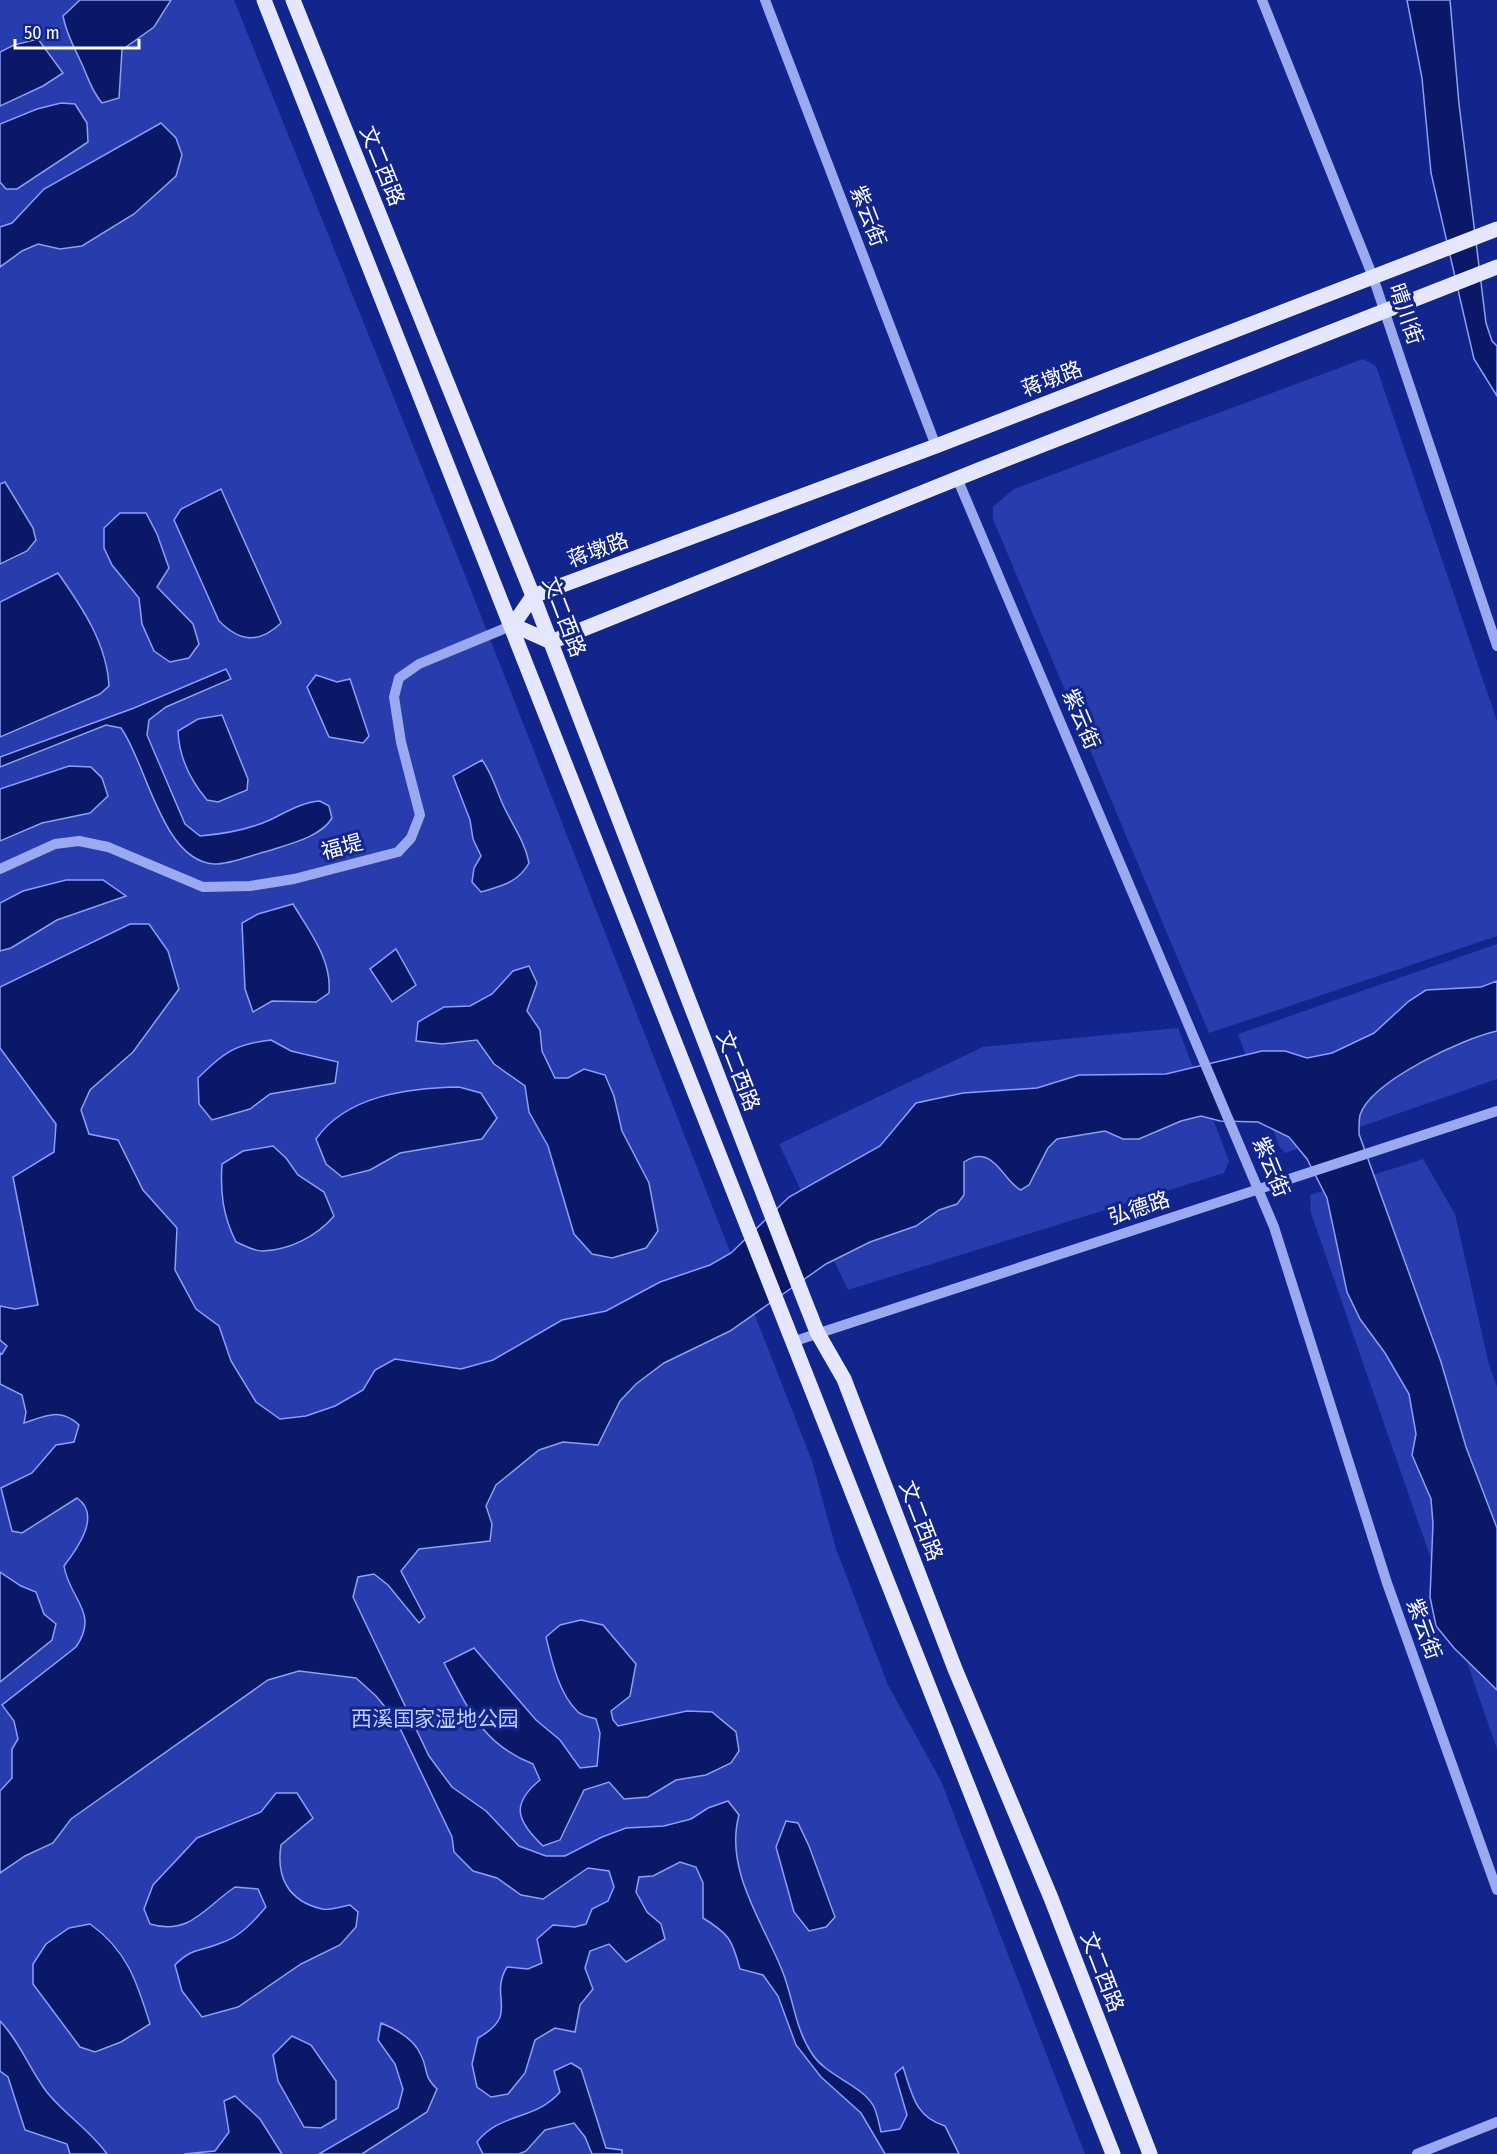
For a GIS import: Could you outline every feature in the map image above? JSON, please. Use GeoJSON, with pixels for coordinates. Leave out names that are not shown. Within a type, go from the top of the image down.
{"type":"FeatureCollection","features":[{"type":"Feature","properties":{"kind":"main road"},"geometry":{"type":"LineString","coordinates":[[264,0],[513,626],[792,1342],[1113,2154]]}},
{"type":"Feature","properties":{"kind":"main road","name":"文二西路"},"geometry":{"type":"LineString","coordinates":[[293,0],[533,596],[817,1332],[844,1379],[955,1669],[1051,1898],[1150,2154]]}},
{"type":"Feature","properties":{"kind":"main road","name":"蒋墩路"},"geometry":{"type":"LineString","coordinates":[[533,596],[936,446],[1493,230]]}},
{"type":"Feature","properties":{"kind":"main road"},"geometry":{"type":"LineString","coordinates":[[513,626],[551,642],[957,478],[1495,268]]}},
{"type":"Feature","properties":{"kind":"main road"},"geometry":{"type":"LineString","coordinates":[[513,626],[533,596]]}},
{"type":"Feature","properties":{"kind":"street","name":"紫云街"},"geometry":{"type":"LineString","coordinates":[[765,0],[936,446]]}},
{"type":"Feature","properties":{"kind":"street","name":"晴川街"},"geometry":{"type":"LineString","coordinates":[[1262,0],[1373,277],[1497,646]]}},
{"type":"Feature","properties":{"kind":"street","name":"紫云街"},"geometry":{"type":"LineString","coordinates":[[957,478],[1240,1142],[1274,1227],[1387,1583],[1497,1890]]}},
{"type":"Feature","properties":{"kind":"street","name":"福堤"},"geometry":{"type":"LineString","coordinates":[[0,869],[55,844],[79,841],[108,847],[203,887],[250,886],[294,879],[398,852],[411,838],[420,815],[401,742],[394,697],[399,678],[419,664],[513,626]]}},
{"type":"Feature","properties":{"kind":"street","name":"弘德路"},"geometry":{"type":"LineString","coordinates":[[792,1342],[1497,1111]]}},
{"type":"Feature","properties":{"kind":"street"},"geometry":{"type":"LineString","coordinates":[[1417,2154],[1497,2122]]}},
{"type":"Feature","properties":{"kind":"green space","name":"西溪国家湿地公园"},"geometry":{"type":"Polygon","coordinates":[[[0,0],[234,0],[465,575],[812,1461],[836,1549],[888,1685],[941,1781],[1085,2154],[0,2154],[0,0]]]}},
{"type":"Feature","properties":{"kind":"green space"},"geometry":{"type":"Polygon","coordinates":[[[1363,359],[1376,366],[1497,721],[1497,936],[1209,1033],[993,519],[993,507],[1014,489],[1363,359]]]}},
{"type":"Feature","properties":{"kind":"green space"},"geometry":{"type":"Polygon","coordinates":[[[1497,944],[1497,1079],[1285,1153],[1279,1146],[1238,1034],[1497,944]]]}},
{"type":"Feature","properties":{"kind":"green space"},"geometry":{"type":"Polygon","coordinates":[[[1178,1028],[1229,1161],[1224,1173],[848,1290],[779,1144],[983,1047],[1178,1028]]]}},
{"type":"Feature","properties":{"kind":"green space"},"geometry":{"type":"Polygon","coordinates":[[[1423,1159],[1455,1214],[1489,1365],[1497,1387],[1497,1749],[1311,1213],[1310,1195],[1423,1159]]]}},
{"type":"Feature","properties":{"kind":"shaded area"},"geometry":{"type":"Polygon","coordinates":[[[80,0],[171,0],[154,27],[122,50],[119,98],[102,103],[98,98],[68,33],[63,16],[80,0]]]}},
{"type":"Feature","properties":{"kind":"shaded area"},"geometry":{"type":"Polygon","coordinates":[[[1407,0],[1450,0],[1459,104],[1486,323],[1492,341],[1497,346],[1497,396],[1474,359],[1431,173],[1422,78],[1407,0]]]}},
{"type":"Feature","properties":{"kind":"shaded area"},"geometry":{"type":"Polygon","coordinates":[[[38,39],[63,73],[43,86],[0,106],[0,52],[14,45],[38,39]]]}},
{"type":"Feature","properties":{"kind":"shaded area"},"geometry":{"type":"Polygon","coordinates":[[[61,103],[75,104],[87,123],[88,142],[17,189],[6,189],[0,182],[0,124],[37,109],[61,103]]]}},
{"type":"Feature","properties":{"kind":"shaded area"},"geometry":{"type":"Polygon","coordinates":[[[161,123],[176,138],[182,155],[176,176],[134,214],[82,246],[60,249],[38,244],[22,251],[0,267],[0,227],[12,223],[44,189],[161,123]]]}},
{"type":"Feature","properties":{"kind":"shaded area"},"geometry":{"type":"Polygon","coordinates":[[[5,482],[33,528],[36,540],[27,551],[0,564],[0,484],[5,482]]]}},
{"type":"Feature","properties":{"kind":"shaded area"},"geometry":{"type":"Polygon","coordinates":[[[221,489],[281,623],[273,630],[257,637],[250,638],[234,633],[219,621],[174,520],[181,509],[221,489]]]}},
{"type":"Feature","properties":{"kind":"shaded area"},"geometry":{"type":"Polygon","coordinates":[[[120,513],[146,513],[157,534],[169,568],[157,587],[193,624],[199,644],[189,658],[170,662],[154,651],[142,624],[139,598],[112,565],[104,548],[104,528],[120,513]]]}},
{"type":"Feature","properties":{"kind":"shaded area"},"geometry":{"type":"Polygon","coordinates":[[[58,573],[92,626],[104,655],[109,686],[100,694],[0,737],[0,602],[58,573]]]}},
{"type":"Feature","properties":{"kind":"shaded area"},"geometry":{"type":"Polygon","coordinates":[[[226,669],[231,679],[166,707],[149,720],[147,735],[185,824],[200,836],[255,826],[314,802],[320,801],[329,806],[332,818],[327,825],[304,839],[228,863],[214,864],[196,859],[181,846],[168,829],[130,743],[121,728],[106,725],[0,767],[0,757],[134,708],[226,669]]]}},
{"type":"Feature","properties":{"kind":"shaded area"},"geometry":{"type":"Polygon","coordinates":[[[316,675],[337,682],[350,679],[369,736],[363,743],[329,737],[307,687],[316,675]]]}},
{"type":"Feature","properties":{"kind":"shaded area"},"geometry":{"type":"Polygon","coordinates":[[[222,715],[248,779],[247,790],[218,802],[207,800],[191,777],[183,759],[178,731],[198,719],[222,715]]]}},
{"type":"Feature","properties":{"kind":"shaded area"},"geometry":{"type":"Polygon","coordinates":[[[482,760],[522,841],[529,863],[525,870],[514,879],[481,892],[472,882],[474,868],[481,856],[473,839],[470,820],[453,776],[482,760]]]}},
{"type":"Feature","properties":{"kind":"shaded area"},"geometry":{"type":"Polygon","coordinates":[[[69,766],[91,767],[102,778],[108,796],[90,813],[42,823],[0,841],[0,789],[69,766]]]}},
{"type":"Feature","properties":{"kind":"shaded area"},"geometry":{"type":"Polygon","coordinates":[[[66,880],[103,880],[126,896],[57,920],[11,948],[0,951],[0,903],[23,891],[66,880]]]}},
{"type":"Feature","properties":{"kind":"shaded area"},"geometry":{"type":"Polygon","coordinates":[[[293,904],[323,957],[329,981],[329,993],[316,1002],[272,1001],[253,1012],[245,989],[242,923],[258,914],[293,904]]]}},
{"type":"Feature","properties":{"kind":"shaded area"},"geometry":{"type":"Polygon","coordinates":[[[130,924],[149,924],[168,951],[179,989],[133,1052],[90,1090],[81,1110],[89,1134],[118,1140],[143,1190],[177,1228],[175,1270],[196,1309],[219,1326],[231,1361],[256,1402],[280,1419],[306,1416],[335,1406],[363,1390],[375,1370],[395,1359],[461,1369],[493,1360],[562,1320],[606,1311],[660,1282],[710,1265],[731,1253],[789,1197],[880,1146],[916,1103],[963,1093],[1037,1088],[1079,1075],[1166,1074],[1262,1051],[1285,1051],[1307,1058],[1332,1053],[1374,1033],[1409,1001],[1426,990],[1481,987],[1497,981],[1497,1031],[1463,1042],[1399,1075],[1368,1102],[1360,1115],[1359,1134],[1441,1362],[1466,1447],[1497,1528],[1497,1690],[1454,1648],[1436,1626],[1430,1597],[1433,1524],[1431,1499],[1412,1455],[1416,1434],[1409,1394],[1385,1353],[1360,1319],[1347,1292],[1327,1198],[1307,1159],[1289,1137],[1258,1122],[1220,1121],[1201,1116],[1181,1121],[1139,1139],[1123,1139],[1105,1131],[1057,1139],[1048,1148],[1029,1185],[1021,1190],[990,1160],[974,1157],[964,1162],[964,1195],[957,1204],[939,1210],[916,1226],[870,1242],[826,1264],[730,1331],[664,1363],[636,1384],[620,1401],[598,1445],[563,1442],[539,1450],[496,1485],[486,1506],[492,1524],[490,1541],[419,1549],[401,1571],[425,1617],[419,1623],[388,1585],[374,1574],[358,1577],[353,1597],[429,1756],[452,1787],[486,1811],[519,1846],[546,1856],[565,1856],[602,1837],[626,1828],[664,1826],[691,1819],[708,1808],[728,1801],[739,1815],[736,1835],[741,1875],[756,1915],[786,1980],[801,2033],[811,2052],[825,2067],[867,2097],[873,2105],[881,2132],[900,2129],[907,2115],[895,2074],[903,2067],[916,2103],[927,2117],[945,2126],[959,2154],[885,2154],[861,2113],[821,2077],[796,2045],[778,1996],[763,1975],[740,1969],[728,1938],[719,1928],[703,1918],[703,1883],[696,1867],[680,1862],[653,1876],[639,1877],[636,1892],[647,1912],[661,1924],[665,1939],[626,1962],[609,1944],[590,1951],[585,1968],[593,1989],[580,2005],[575,2032],[555,2028],[535,2040],[525,2073],[508,2094],[491,2097],[477,2087],[472,2064],[478,2038],[498,2021],[502,2005],[500,1988],[507,1967],[528,1969],[542,1963],[537,1939],[553,1925],[575,1927],[586,1924],[592,1909],[608,1901],[614,1887],[609,1871],[588,1868],[543,1899],[521,1895],[497,1878],[473,1871],[454,1852],[452,1837],[396,1720],[376,1696],[356,1678],[299,1671],[268,1680],[71,1819],[53,1843],[25,1856],[0,1873],[0,1791],[12,1778],[12,1749],[18,1739],[14,1721],[2,1705],[76,1647],[83,1635],[84,1615],[71,1588],[64,1566],[85,1532],[87,1513],[84,1505],[77,1498],[22,1533],[12,1531],[1,1488],[32,1473],[56,1445],[74,1442],[79,1425],[66,1416],[59,1415],[46,1416],[24,1423],[26,1412],[22,1395],[0,1384],[0,1353],[2,1354],[7,1346],[0,1340],[0,1306],[15,1309],[38,1305],[13,1177],[54,1152],[56,1124],[0,1048],[0,987],[130,924]]]}},
{"type":"Feature","properties":{"kind":"shaded area"},"geometry":{"type":"Polygon","coordinates":[[[396,949],[416,985],[392,1002],[370,969],[396,949]]]}},
{"type":"Feature","properties":{"kind":"shaded area"},"geometry":{"type":"Polygon","coordinates":[[[529,966],[537,983],[527,1011],[540,1030],[542,1051],[555,1078],[568,1078],[584,1069],[605,1075],[614,1096],[622,1131],[649,1183],[658,1231],[646,1248],[612,1258],[592,1254],[574,1234],[548,1146],[529,1112],[525,1086],[494,1064],[477,1040],[442,1044],[416,1041],[418,1022],[444,1007],[470,1006],[492,994],[513,971],[529,966]]]}},
{"type":"Feature","properties":{"kind":"shaded area"},"geometry":{"type":"Polygon","coordinates":[[[271,1040],[291,1051],[338,1062],[335,1083],[270,1094],[250,1109],[212,1120],[199,1104],[198,1078],[230,1051],[248,1044],[271,1040]]]}},
{"type":"Feature","properties":{"kind":"shaded area"},"geometry":{"type":"Polygon","coordinates":[[[459,1087],[481,1093],[497,1118],[482,1139],[400,1153],[370,1170],[342,1177],[326,1164],[316,1139],[344,1112],[362,1103],[400,1092],[459,1087]]]}},
{"type":"Feature","properties":{"kind":"shaded area"},"geometry":{"type":"Polygon","coordinates":[[[273,1146],[286,1158],[298,1175],[324,1192],[334,1216],[320,1230],[302,1241],[283,1248],[260,1251],[236,1242],[223,1204],[222,1164],[243,1151],[273,1146]]]}},
{"type":"Feature","properties":{"kind":"shaded area"},"geometry":{"type":"Polygon","coordinates":[[[0,1572],[21,1586],[36,1592],[44,1614],[56,1624],[52,1640],[0,1682],[0,1572]]]}},
{"type":"Feature","properties":{"kind":"shaded area"},"geometry":{"type":"Polygon","coordinates":[[[581,1620],[603,1625],[636,1664],[630,1696],[611,1711],[613,1720],[618,1726],[687,1711],[712,1712],[736,1732],[739,1751],[731,1763],[706,1775],[676,1780],[648,1797],[624,1799],[609,1782],[584,1790],[560,1840],[543,1846],[528,1829],[520,1813],[524,1797],[540,1780],[533,1764],[501,1746],[478,1723],[444,1663],[474,1648],[536,1720],[560,1740],[580,1768],[597,1766],[600,1733],[596,1719],[580,1713],[571,1705],[557,1677],[546,1637],[560,1625],[581,1620]]]}},
{"type":"Feature","properties":{"kind":"shaded area"},"geometry":{"type":"Polygon","coordinates":[[[276,1793],[297,1793],[313,1818],[281,1845],[281,1867],[287,1886],[301,1900],[322,1909],[350,1905],[358,1912],[356,1927],[340,1945],[301,1964],[238,2007],[202,2017],[182,1991],[175,1965],[192,1953],[234,1937],[257,1918],[266,1907],[258,1889],[235,1887],[196,1918],[176,1926],[164,1927],[150,1924],[144,1909],[153,1885],[197,1838],[261,1812],[276,1793]]]}},
{"type":"Feature","properties":{"kind":"shaded area"},"geometry":{"type":"Polygon","coordinates":[[[786,1821],[798,1823],[809,1846],[835,1917],[826,1927],[809,1931],[794,1912],[776,1847],[786,1821]]]}},
{"type":"Feature","properties":{"kind":"shaded area"},"geometry":{"type":"Polygon","coordinates":[[[90,1924],[103,1934],[122,1956],[135,1981],[150,2024],[121,2042],[95,2052],[80,2047],[33,1984],[33,1964],[46,1944],[69,1928],[90,1924]]]}},
{"type":"Feature","properties":{"kind":"shaded area"},"geometry":{"type":"Polygon","coordinates":[[[0,2021],[46,2091],[107,2154],[70,2154],[67,2144],[25,2130],[8,2077],[0,2071],[0,2021]]]}},
{"type":"Feature","properties":{"kind":"shaded area"},"geometry":{"type":"Polygon","coordinates":[[[381,2023],[409,2039],[418,2049],[427,2076],[437,2089],[427,2112],[362,2154],[319,2154],[398,2108],[403,2089],[395,2064],[378,2040],[381,2023]]]}},
{"type":"Feature","properties":{"kind":"shaded area"},"geometry":{"type":"Polygon","coordinates":[[[292,2036],[311,2045],[336,2081],[336,2119],[321,2128],[304,2127],[278,2081],[273,2055],[292,2036]]]}},
{"type":"Feature","properties":{"kind":"shaded area"},"geometry":{"type":"Polygon","coordinates":[[[571,2063],[581,2069],[606,2148],[622,2150],[622,2154],[592,2154],[585,2137],[574,2123],[545,2130],[526,2151],[519,2154],[483,2154],[477,2142],[486,2132],[540,2108],[550,2101],[560,2092],[554,2071],[571,2063]]]}},
{"type":"Feature","properties":{"kind":"shaded area"},"geometry":{"type":"Polygon","coordinates":[[[235,2096],[260,2119],[282,2154],[184,2154],[215,2151],[229,2132],[224,2101],[235,2096]]]}}]}
